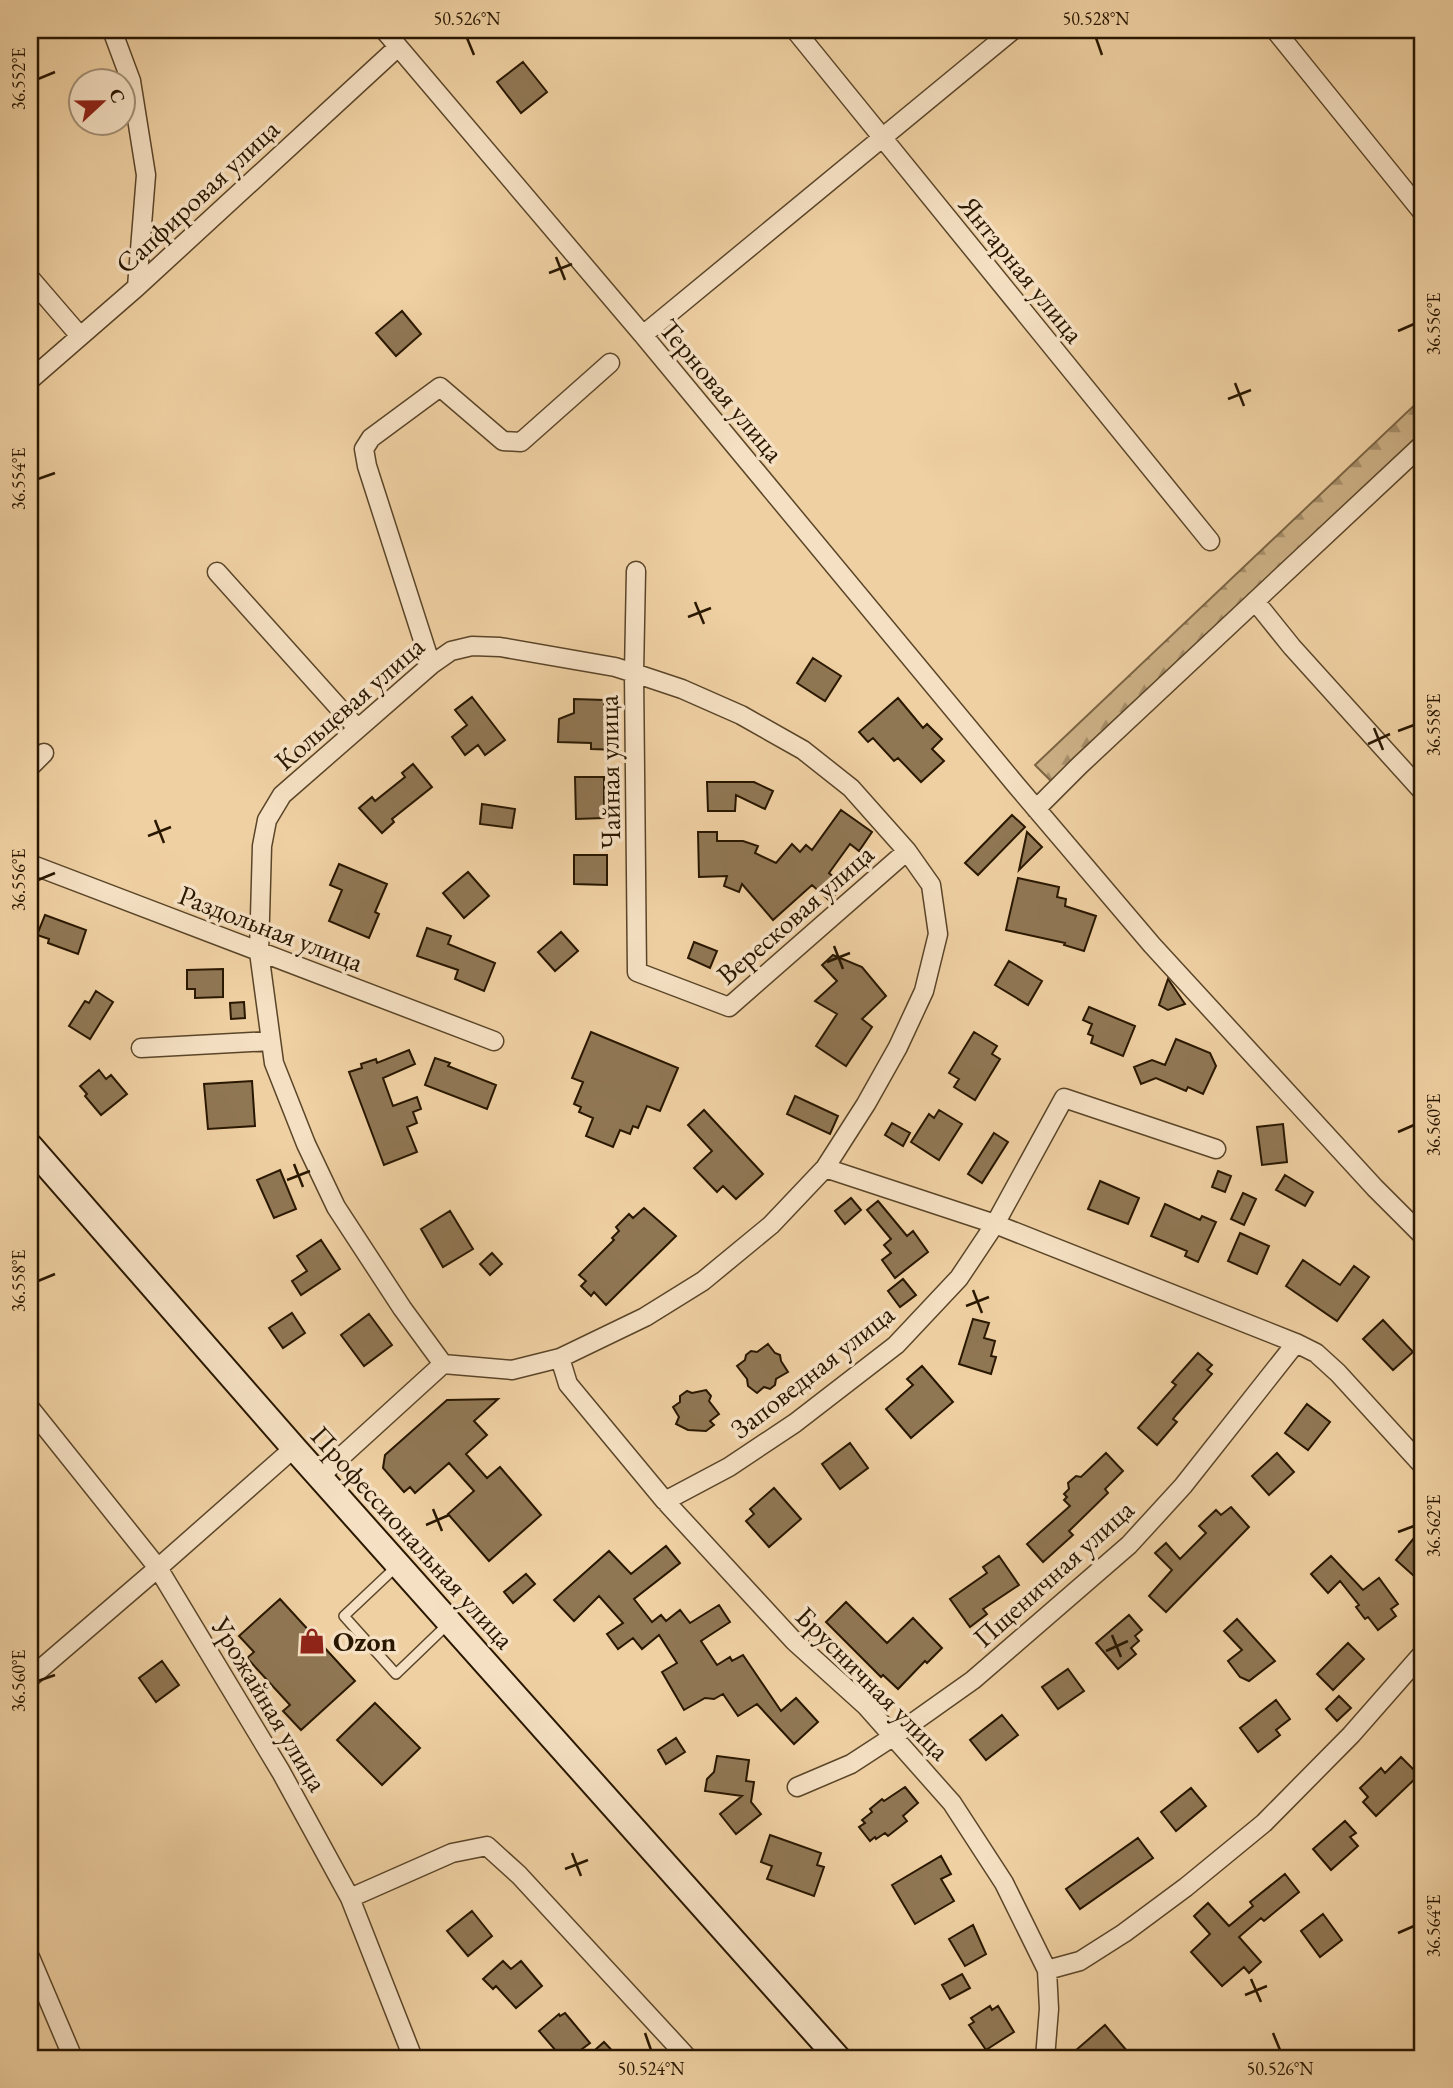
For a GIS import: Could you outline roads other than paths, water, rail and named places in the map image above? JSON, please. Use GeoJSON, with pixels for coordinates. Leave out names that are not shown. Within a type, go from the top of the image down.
{"type":"FeatureCollection","features":[{"type":"Feature","properties":{"kind":"street"},"geometry":{"type":"LineString","coordinates":[[112,30],[131,81],[146,175],[137,287]]}},
{"type":"Feature","properties":{"kind":"street","name":"Терновая улица"},"geometry":{"type":"LineString","coordinates":[[384,30],[643,335],[1016,786],[1152,945],[1375,1188],[1423,1236]]}},
{"type":"Feature","properties":{"kind":"street","name":"Янтарная улица"},"geometry":{"type":"LineString","coordinates":[[795,30],[1210,541]]}},
{"type":"Feature","properties":{"kind":"street"},"geometry":{"type":"LineString","coordinates":[[643,335],[1013,30]]}},
{"type":"Feature","properties":{"kind":"street"},"geometry":{"type":"LineString","coordinates":[[1275,30],[1423,213]]}},
{"type":"Feature","properties":{"kind":"street","name":"Сапфировая улица"},"geometry":{"type":"LineString","coordinates":[[30,380],[137,287],[398,47]]}},
{"type":"Feature","properties":{"kind":"street"},"geometry":{"type":"LineString","coordinates":[[30,278],[80,336]]}},
{"type":"Feature","properties":{"kind":"street"},"geometry":{"type":"LineString","coordinates":[[431,665],[364,449],[371,438],[440,387],[503,441],[521,442],[610,363]]}},
{"type":"Feature","properties":{"kind":"street"},"geometry":{"type":"LineString","coordinates":[[1036,809],[1423,444]]}},
{"type":"Feature","properties":{"kind":"street","name":"Чайная улица"},"geometry":{"type":"LineString","coordinates":[[636,571],[634,673],[637,972]]}},
{"type":"Feature","properties":{"kind":"street"},"geometry":{"type":"LineString","coordinates":[[217,572],[357,727]]}},
{"type":"Feature","properties":{"kind":"street"},"geometry":{"type":"LineString","coordinates":[[1255,601],[1292,647],[1423,792]]}},
{"type":"Feature","properties":{"kind":"street","name":"Кольцевая улица"},"geometry":{"type":"LineString","coordinates":[[472,646],[500,647],[615,667],[682,689],[741,715],[803,750],[851,788],[907,851],[931,885],[938,934],[924,991],[892,1059],[825,1168],[771,1225],[703,1281],[645,1317],[560,1358],[512,1370],[443,1364],[402,1308],[336,1207],[274,1063],[259,952],[262,846],[267,820],[282,795],[431,665],[451,651],[472,646]]}},
{"type":"Feature","properties":{"kind":"street"},"geometry":{"type":"LineString","coordinates":[[30,766],[44,753]]}},
{"type":"Feature","properties":{"kind":"street","name":"Вересковая улица"},"geometry":{"type":"LineString","coordinates":[[637,972],[729,1007],[907,851]]}},
{"type":"Feature","properties":{"kind":"street","name":"Раздольная улица"},"geometry":{"type":"LineString","coordinates":[[30,864],[494,1041]]}},
{"type":"Feature","properties":{"kind":"street"},"geometry":{"type":"LineString","coordinates":[[141,1048],[271,1041]]}},
{"type":"Feature","properties":{"kind":"street","name":"Заповедная улица"},"geometry":{"type":"LineString","coordinates":[[665,1501],[729,1467],[794,1423],[897,1345],[959,1278],[995,1224],[1064,1098],[1216,1149]]}},
{"type":"Feature","properties":{"kind":"street","name":"Профессиональная улица"},"geometry":{"type":"LineString","coordinates":[[30,1146],[294,1448],[838,2058]]}},
{"type":"Feature","properties":{"kind":"street"},"geometry":{"type":"LineString","coordinates":[[825,1168],[995,1224],[1296,1343],[1316,1353],[1338,1373],[1423,1466]]}},
{"type":"Feature","properties":{"kind":"street","name":"Пщеничная улица"},"geometry":{"type":"LineString","coordinates":[[797,1787],[850,1764],[973,1680],[1129,1545],[1183,1486],[1296,1343]]}},
{"type":"Feature","properties":{"kind":"street","name":"Брусничная улица"},"geometry":{"type":"LineString","coordinates":[[560,1358],[568,1384],[665,1501],[793,1641],[866,1706],[952,1803],[1004,1883],[1047,1970]]}},
{"type":"Feature","properties":{"kind":"street"},"geometry":{"type":"LineString","coordinates":[[320,1475],[443,1364]]}},
{"type":"Feature","properties":{"kind":"street","name":"Урожайная улица"},"geometry":{"type":"LineString","coordinates":[[30,1408],[158,1569],[281,1772],[350,1898],[413,2058]]}},
{"type":"Feature","properties":{"kind":"street"},"geometry":{"type":"LineString","coordinates":[[30,1678],[294,1448]]}},
{"type":"Feature","properties":{"kind":"street"},"geometry":{"type":"LineString","coordinates":[[1045,2058],[1049,2008],[1047,1970],[1080,1961],[1124,1933],[1186,1887],[1264,1823],[1351,1735],[1423,1653]]}},
{"type":"Feature","properties":{"kind":"street"},"geometry":{"type":"LineString","coordinates":[[350,1898],[452,1853],[487,1846],[519,1875],[688,2058]]}},
{"type":"Feature","properties":{"kind":"street"},"geometry":{"type":"LineString","coordinates":[[30,1957],[73,2058]]}},
{"type":"Feature","properties":{"kind":"lane"},"geometry":{"type":"LineString","coordinates":[[398,1565],[344,1616],[396,1674],[450,1623]]}},
{"type":"Feature","properties":{"kind":"place","name":"Ozon"},"geometry":{"type":"Point","coordinates":[312,1641]}}]}
